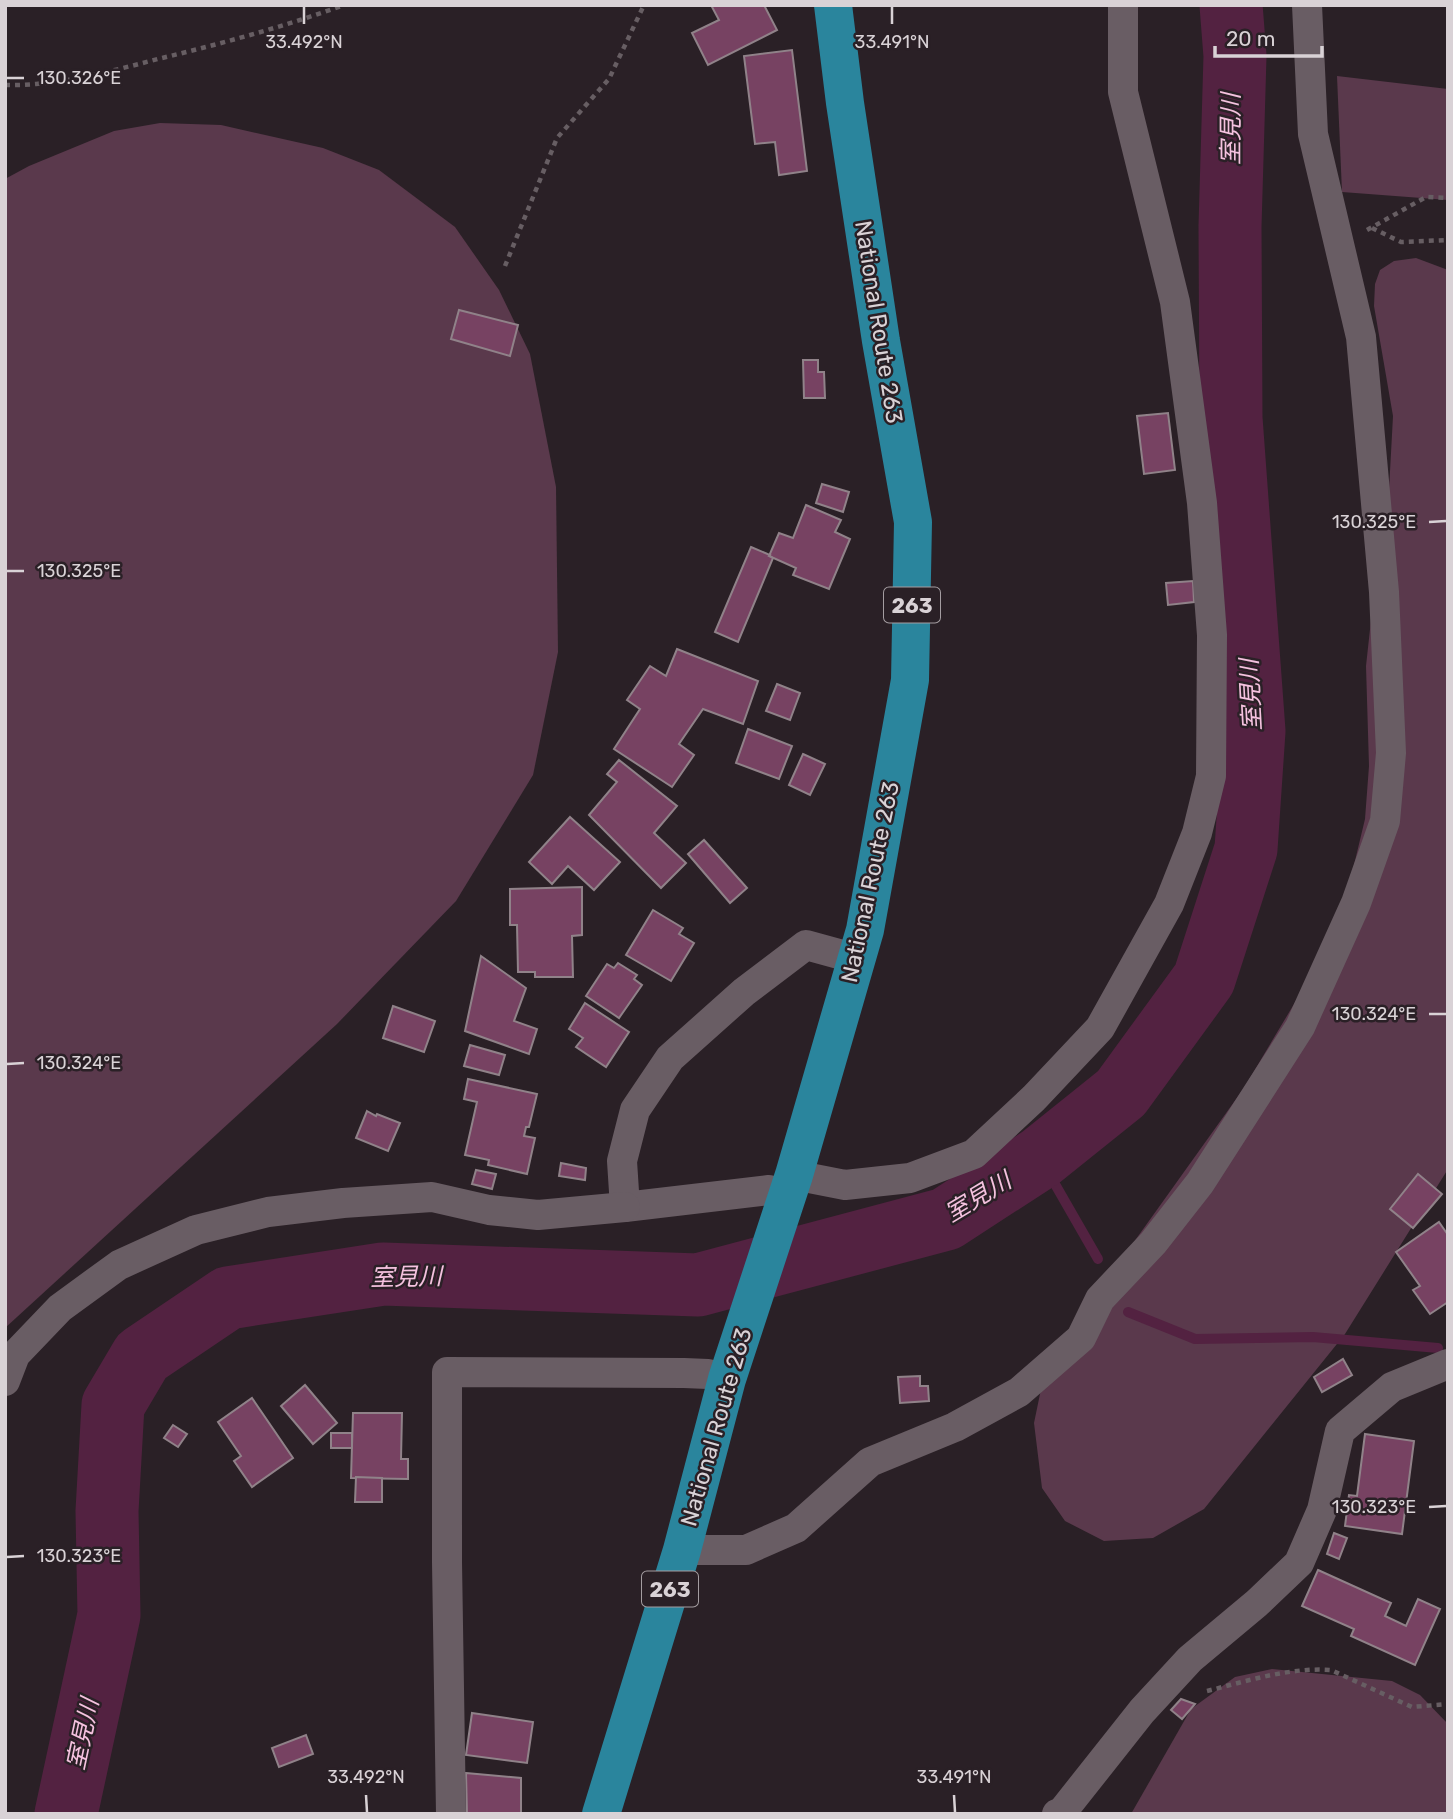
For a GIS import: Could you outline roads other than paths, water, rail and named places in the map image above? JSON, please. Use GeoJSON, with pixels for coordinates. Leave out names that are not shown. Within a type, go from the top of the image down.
{"type":"FeatureCollection","features":[{"type":"Feature","properties":{"kind":"highway","name":"National Route 263"},"geometry":{"type":"LineString","coordinates":[[601,1814],[682,1550],[729,1370],[791,1186],[865,930],[911,680],[913,522],[881,341],[833,5]]}},
{"type":"Feature","properties":{"kind":"street"},"geometry":{"type":"LineString","coordinates":[[5,1381],[15,1355],[60,1308],[119,1265],[196,1230],[268,1212],[343,1203],[432,1197],[489,1210],[538,1215],[791,1186],[845,1185],[910,1178],[974,1154],[1034,1098],[1100,1028],[1169,904],[1197,833],[1211,775],[1212,635],[1202,503],[1175,302],[1123,92],[1123,5]]}},
{"type":"Feature","properties":{"kind":"street"},"geometry":{"type":"LineString","coordinates":[[682,1550],[746,1550],[796,1528],[870,1462],[956,1427],[1019,1392],[1081,1338],[1100,1299],[1153,1243],[1200,1183],[1300,1027],[1356,903],[1385,821],[1391,754],[1384,592],[1361,337],[1312,134],[1307,5]]}},
{"type":"Feature","properties":{"kind":"street"},"geometry":{"type":"LineString","coordinates":[[625,1207],[621,1161],[635,1111],[670,1058],[744,992],[806,945],[857,959]]}},
{"type":"Feature","properties":{"kind":"street"},"geometry":{"type":"LineString","coordinates":[[1058,1814],[1142,1711],[1190,1659],[1300,1563],[1322,1510],[1340,1431],[1392,1387],[1448,1364]]}},
{"type":"Feature","properties":{"kind":"street"},"geometry":{"type":"LineString","coordinates":[[452,1814],[447,1562],[447,1372],[708,1374],[729,1370]]}},
{"type":"Feature","properties":{"kind":"waterway","name":"室見川"},"geometry":{"type":"LineString","coordinates":[[66,1814],[109,1615],[107,1511],[113,1405],[142,1356],[228,1298],[383,1274],[698,1285],[946,1219],[1040,1158],[1121,1093],[1204,979],[1246,849],[1254,731],[1231,418],[1230,226],[1235,56],[1231,5]]}},
{"type":"Feature","properties":{"kind":"waterway"},"geometry":{"type":"LineString","coordinates":[[1040,1158],[1098,1259]]}},
{"type":"Feature","properties":{"kind":"waterway"},"geometry":{"type":"LineString","coordinates":[[1128,1312],[1195,1339],[1313,1337],[1438,1348]]}}]}
